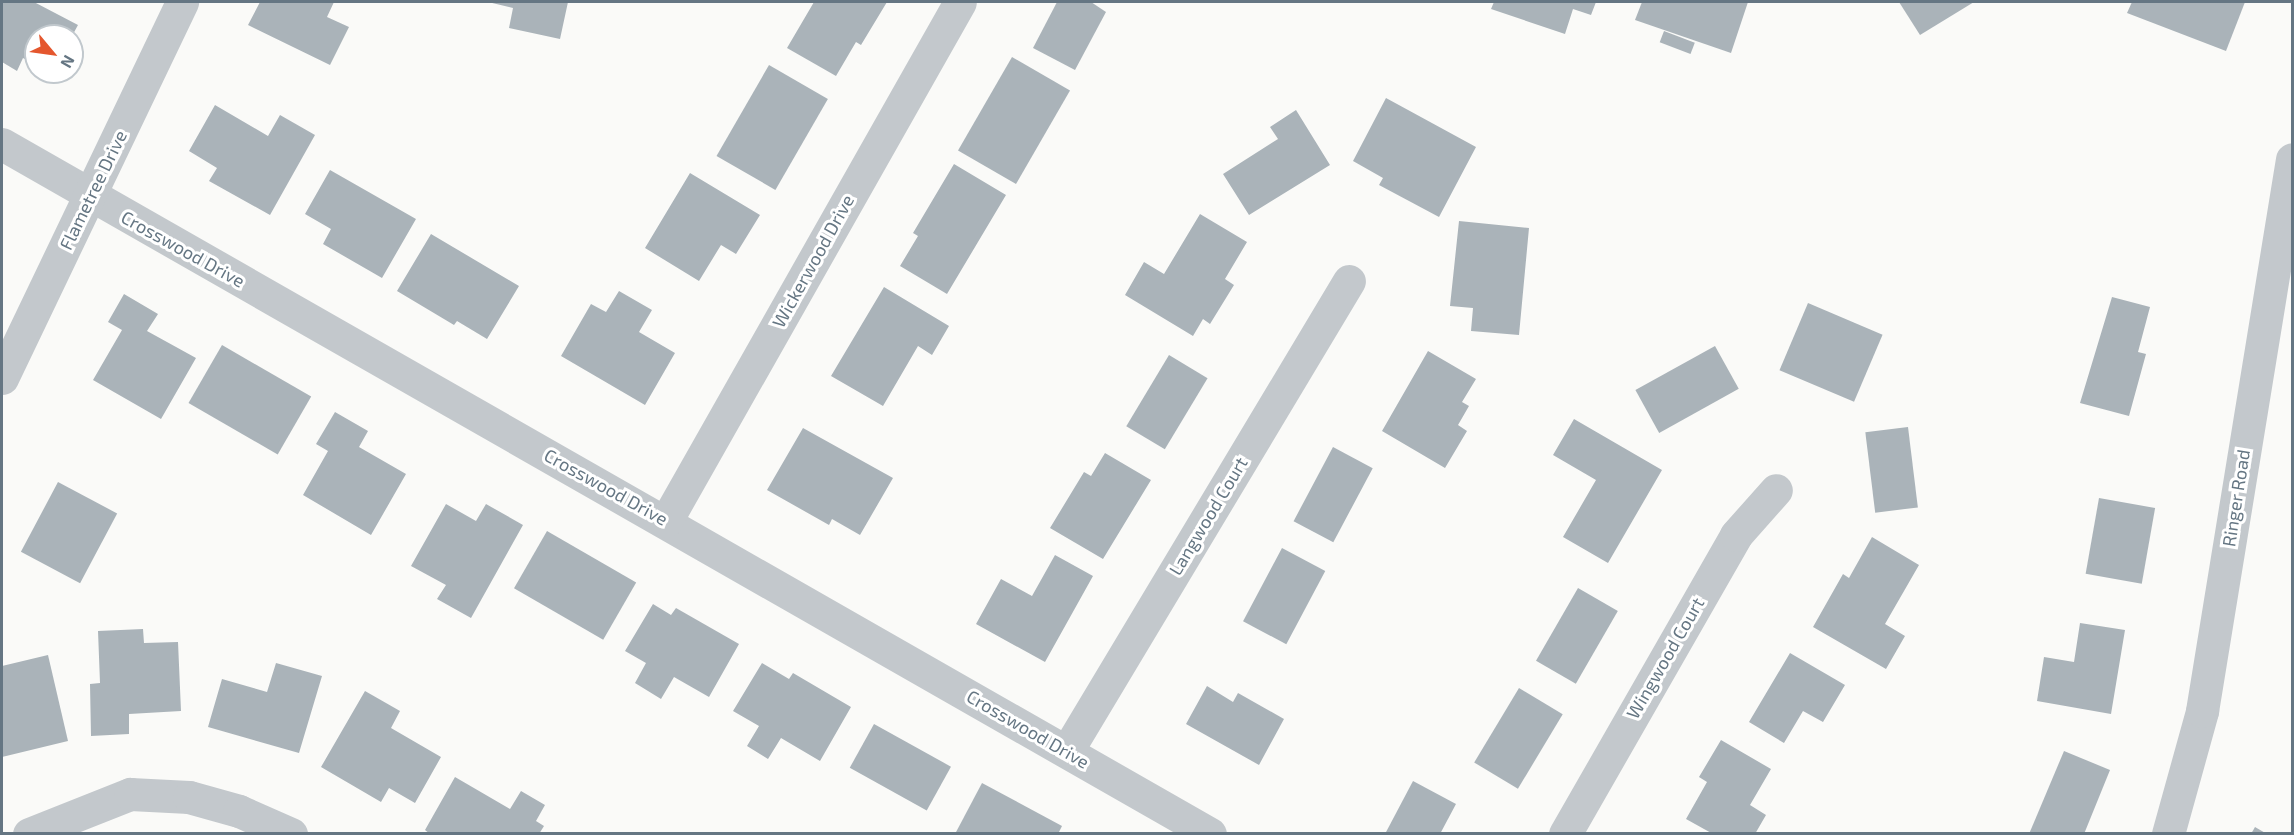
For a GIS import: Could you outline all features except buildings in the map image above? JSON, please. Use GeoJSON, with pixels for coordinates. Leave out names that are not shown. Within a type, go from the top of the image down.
{"type":"FeatureCollection","features":[{"type":"Feature","properties":{"kind":"street","name":"Flametree Drive"},"geometry":{"type":"LineString","coordinates":[[2,378],[182,2]]}},
{"type":"Feature","properties":{"kind":"street","name":"Wickerwood Drive"},"geometry":{"type":"LineString","coordinates":[[666,521],[960,2]]}},
{"type":"Feature","properties":{"kind":"street","name":"Crosswood Drive"},"geometry":{"type":"LineString","coordinates":[[2,144],[666,521],[1210,834]]}},
{"type":"Feature","properties":{"kind":"street","name":"Ringer Road"},"geometry":{"type":"LineString","coordinates":[[2168,834],[2191,759],[2204,701],[2292,159]]}},
{"type":"Feature","properties":{"kind":"street","name":"Langwood Court"},"geometry":{"type":"LineString","coordinates":[[1067,751],[1350,281]]}},
{"type":"Feature","properties":{"kind":"street","name":"Wingwood Court"},"geometry":{"type":"LineString","coordinates":[[1565,834],[1736,535],[1776,490]]}},
{"type":"Feature","properties":{"kind":"street"},"geometry":{"type":"LineString","coordinates":[[29,834],[130,794],[189,797],[239,811],[291,834]]}}]}
